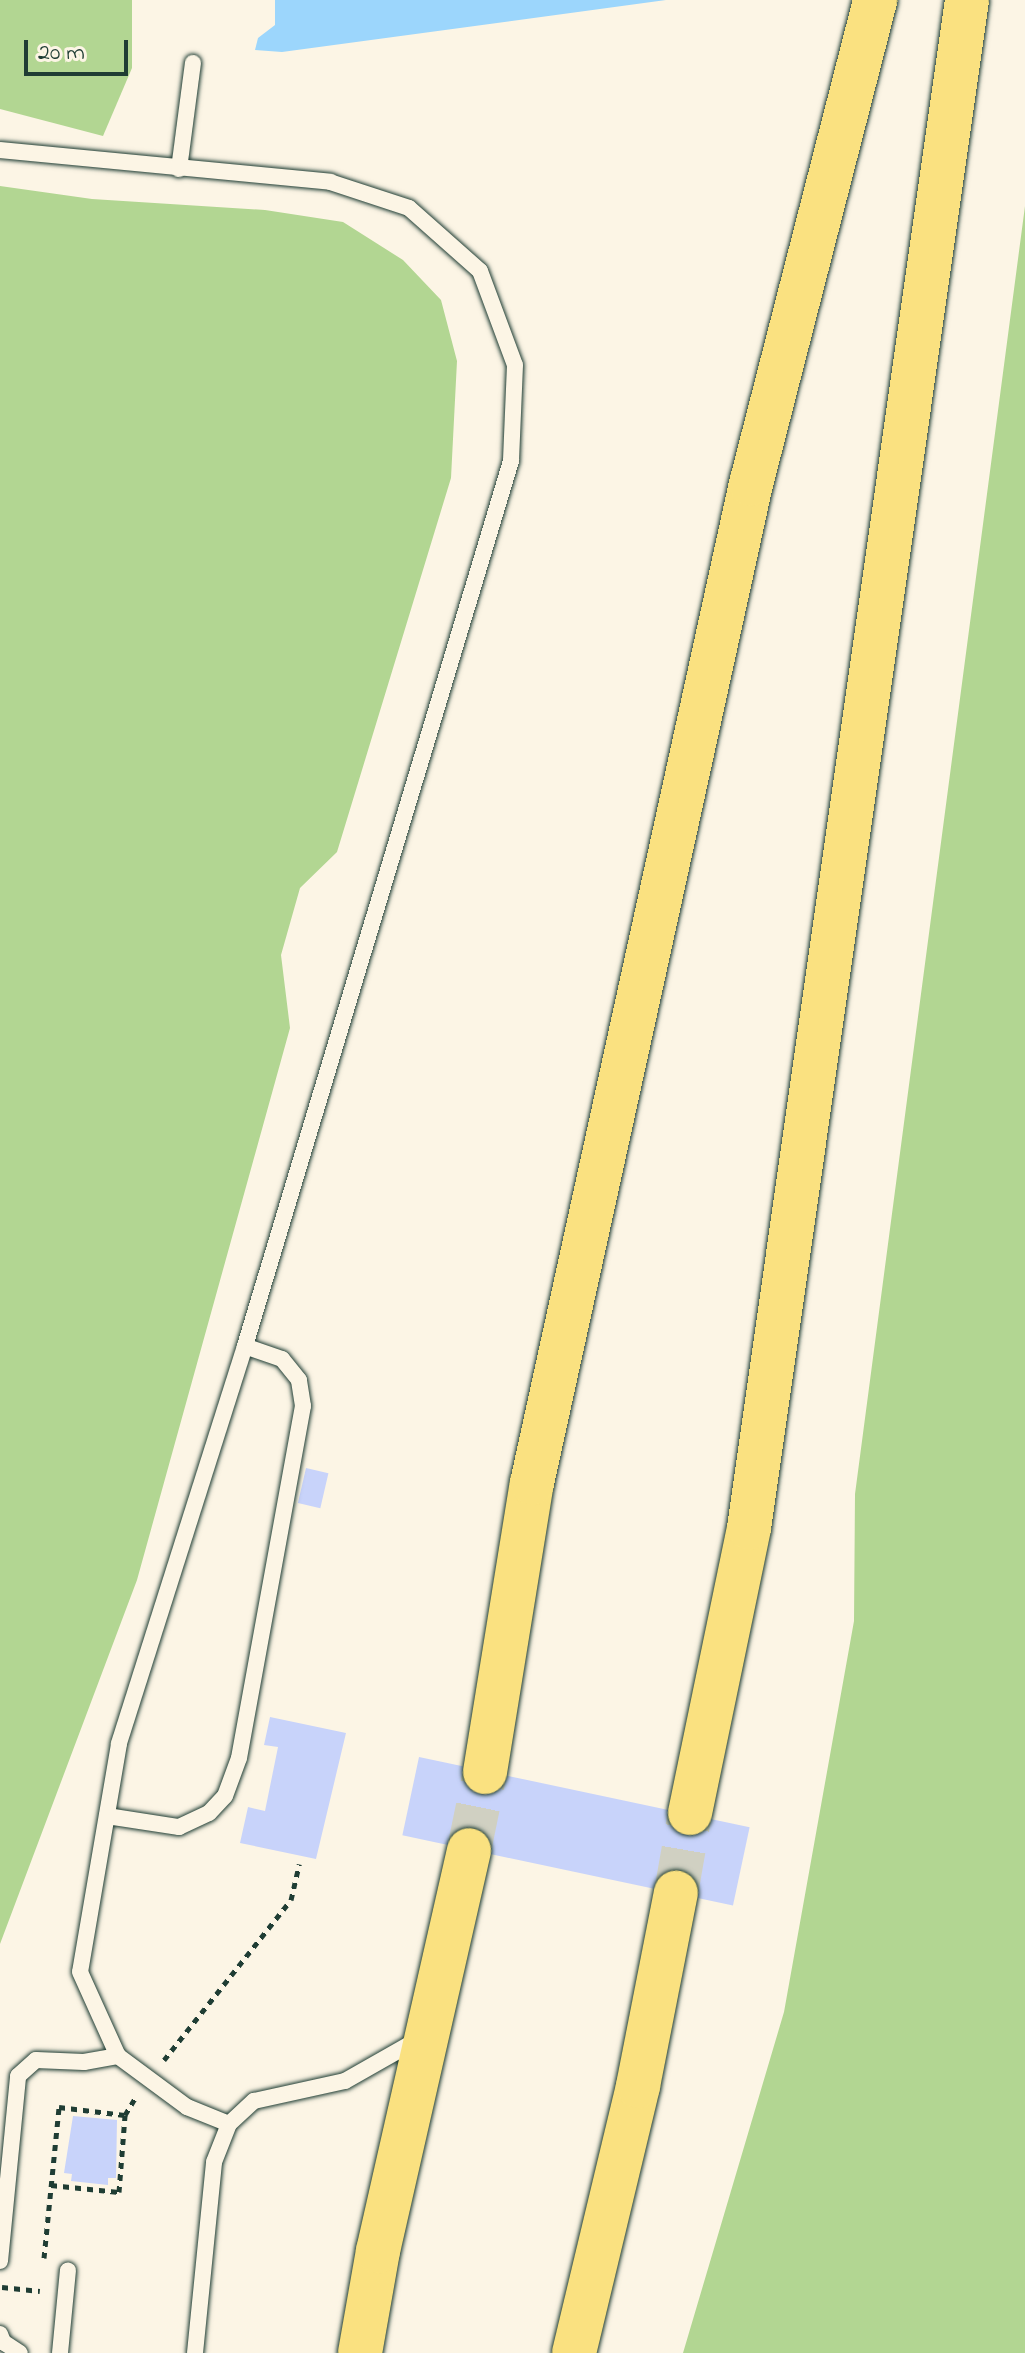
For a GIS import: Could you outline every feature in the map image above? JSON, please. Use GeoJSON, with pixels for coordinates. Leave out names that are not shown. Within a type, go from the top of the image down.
{"type":"FeatureCollection","features":[{"type":"Feature","properties":{"kind":"highway"},"geometry":{"type":"LineString","coordinates":[[485,1772],[532,1483],[747,500],[875,0]]}},
{"type":"Feature","properties":{"kind":"highway"},"geometry":{"type":"LineString","coordinates":[[690,1813],[749,1528],[967,0]]}},
{"type":"Feature","properties":{"kind":"highway"},"geometry":{"type":"LineString","coordinates":[[360,2353],[378,2251],[469,1850]]}},
{"type":"Feature","properties":{"kind":"highway"},"geometry":{"type":"LineString","coordinates":[[574,2353],[638,2086],[676,1893]]}},
{"type":"Feature","properties":{"kind":"lane"},"geometry":{"type":"LineString","coordinates":[[179,169],[193,63]]}},
{"type":"Feature","properties":{"kind":"lane"},"geometry":{"type":"LineString","coordinates":[[0,150],[330,182],[409,208],[480,271],[515,365],[511,461],[245,1346],[119,1744],[80,1972],[118,2056],[187,2107],[229,2124]]}},
{"type":"Feature","properties":{"kind":"lane"},"geometry":{"type":"LineString","coordinates":[[107,1816],[179,1827],[209,1813],[225,1796],[239,1758],[303,1406],[299,1380],[282,1359],[245,1346]]}},
{"type":"Feature","properties":{"kind":"lane"},"geometry":{"type":"LineString","coordinates":[[195,2353],[214,2162],[229,2124],[254,2101],[345,2081],[427,2035]]}},
{"type":"Feature","properties":{"kind":"lane"},"geometry":{"type":"LineString","coordinates":[[0,2261],[18,2076],[36,2060],[84,2062],[118,2056]]}},
{"type":"Feature","properties":{"kind":"lane"},"geometry":{"type":"LineString","coordinates":[[60,2353],[68,2270]]}},
{"type":"Feature","properties":{"kind":"lane"},"geometry":{"type":"LineString","coordinates":[[0,2334],[3,2342],[20,2353]]}},
{"type":"Feature","properties":{"kind":"path"},"geometry":{"type":"LineString","coordinates":[[51,2185],[119,2192],[125,2115],[148,2080],[291,1900],[299,1864]]}},
{"type":"Feature","properties":{"kind":"path"},"geometry":{"type":"LineString","coordinates":[[44,2260],[59,2107],[125,2115]]}},
{"type":"Feature","properties":{"kind":"path"},"geometry":{"type":"LineString","coordinates":[[0,2287],[41,2291],[43,2276]]}},
{"type":"Feature","properties":{"kind":"green space"},"geometry":{"type":"Polygon","coordinates":[[[0,0],[132,0],[132,68],[103,136],[0,109],[0,0]]]}},
{"type":"Feature","properties":{"kind":"green space"},"geometry":{"type":"Polygon","coordinates":[[[0,186],[92,199],[265,210],[343,222],[403,260],[441,300],[457,361],[451,478],[337,852],[300,888],[281,955],[290,1028],[137,1580],[0,1944],[0,186]]]}},
{"type":"Feature","properties":{"kind":"green space"},"geometry":{"type":"Polygon","coordinates":[[[1025,206],[1025,2353],[683,2353],[784,2012],[854,1621],[855,1494],[1025,206]]]}},
{"type":"Feature","properties":{"kind":"water"},"geometry":{"type":"Polygon","coordinates":[[[275,0],[666,0],[282,52],[255,50],[258,38],[275,25],[275,0]]]}},
{"type":"Feature","properties":{"kind":"building"},"geometry":{"type":"Polygon","coordinates":[[[306,1468],[328,1473],[320,1508],[298,1503],[306,1468]]]}},
{"type":"Feature","properties":{"kind":"building"},"geometry":{"type":"Polygon","coordinates":[[[270,1717],[346,1733],[316,1859],[240,1843],[248,1807],[265,1811],[278,1747],[264,1745],[270,1717]]]}},
{"type":"Feature","properties":{"kind":"building"},"geometry":{"type":"Polygon","coordinates":[[[419,1757],[750,1827],[733,1906],[402,1835],[419,1757]]]}},
{"type":"Feature","properties":{"kind":"building"},"geometry":{"type":"Polygon","coordinates":[[[73,2116],[117,2120],[116,2178],[108,2178],[108,2185],[71,2181],[72,2174],[64,2173],[73,2116]]]}},
{"type":"Feature","properties":{"kind":"tunnel"},"geometry":{"type":"LineString","coordinates":[[469,1850],[485,1772]]}},
{"type":"Feature","properties":{"kind":"tunnel"},"geometry":{"type":"LineString","coordinates":[[676,1893],[690,1813]]}}]}
